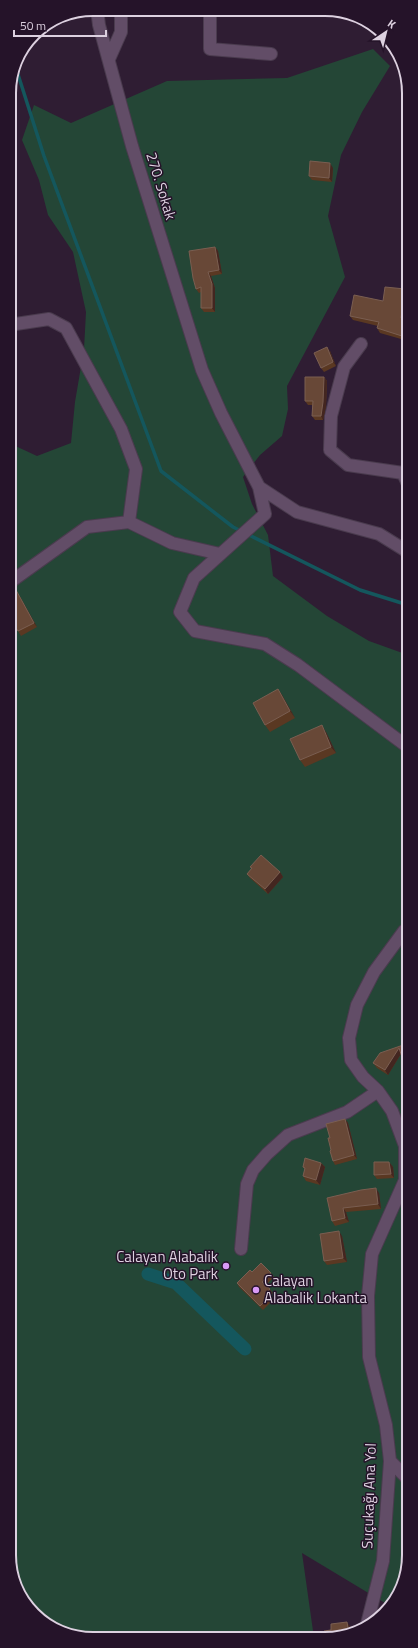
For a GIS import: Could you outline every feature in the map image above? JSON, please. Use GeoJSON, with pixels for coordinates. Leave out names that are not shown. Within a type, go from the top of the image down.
{"type":"FeatureCollection","features":[{"type":"Feature","properties":{"kind":"street","name":"270. Sokak"},"geometry":{"type":"LineString","coordinates":[[98,16],[132,146],[202,370],[221,412],[259,487],[265,514],[220,554]]}},
{"type":"Feature","properties":{"kind":"street"},"geometry":{"type":"LineString","coordinates":[[108,59],[121,32],[121,16]]}},
{"type":"Feature","properties":{"kind":"street"},"geometry":{"type":"LineString","coordinates":[[210,16],[210,49],[272,54]]}},
{"type":"Feature","properties":{"kind":"street"},"geometry":{"type":"LineString","coordinates":[[16,324],[49,319],[66,328],[121,429],[136,468],[129,522]]}},
{"type":"Feature","properties":{"kind":"street"},"geometry":{"type":"LineString","coordinates":[[361,344],[344,367],[331,416],[330,450],[348,465],[402,473]]}},
{"type":"Feature","properties":{"kind":"street"},"geometry":{"type":"LineString","coordinates":[[259,487],[297,512],[379,534],[402,548]]}},
{"type":"Feature","properties":{"kind":"street"},"geometry":{"type":"LineString","coordinates":[[16,578],[87,527],[129,522],[172,543],[220,554]]}},
{"type":"Feature","properties":{"kind":"street"},"geometry":{"type":"LineString","coordinates":[[220,554],[194,578],[180,612],[195,631],[265,644],[298,665],[402,743]]}},
{"type":"Feature","properties":{"kind":"street","name":"Suçukağı Ana Yol"},"geometry":{"type":"LineString","coordinates":[[402,934],[374,972],[357,1005],[349,1038],[351,1060],[363,1077],[378,1091],[392,1111],[402,1138]]}},
{"type":"Feature","properties":{"kind":"street"},"geometry":{"type":"LineString","coordinates":[[241,1249],[247,1184],[253,1170],[266,1154],[288,1135],[347,1112],[378,1091]]}},
{"type":"Feature","properties":{"kind":"street","name":"Suçukağı Ana Yol"},"geometry":{"type":"LineString","coordinates":[[368,1619],[383,1561],[390,1460],[386,1425],[369,1357],[368,1296],[372,1254],[402,1187]]}},
{"type":"Feature","properties":{"kind":"street"},"geometry":{"type":"LineString","coordinates":[[390,1460],[402,1473]]}},
{"type":"Feature","properties":{"kind":"green space"},"geometry":{"type":"Polygon","coordinates":[[[366,51],[376,52],[390,66],[362,112],[341,155],[328,216],[345,277],[287,386],[288,409],[282,436],[260,455],[243,477],[252,504],[268,535],[273,576],[327,616],[369,641],[402,653],[402,1560],[396,1584],[385,1603],[302,1553],[313,1632],[78,1631],[50,1619],[32,1602],[20,1580],[16,1555],[16,446],[37,456],[71,443],[75,402],[84,349],[86,312],[73,252],[48,215],[39,180],[22,140],[34,105],[71,123],[167,81],[287,78],[366,51]]]}},
{"type":"Feature","properties":{"kind":"building"},"geometry":{"type":"Polygon","coordinates":[[[310,161],[330,163],[329,178],[309,176],[310,161]]]}},
{"type":"Feature","properties":{"kind":"building"},"geometry":{"type":"Polygon","coordinates":[[[215,247],[219,270],[208,272],[212,284],[212,308],[201,308],[201,287],[196,289],[189,251],[215,247]]]}},
{"type":"Feature","properties":{"kind":"building"},"geometry":{"type":"Polygon","coordinates":[[[385,287],[402,289],[402,336],[377,328],[379,322],[350,316],[354,295],[383,301],[385,287]]]}},
{"type":"Feature","properties":{"kind":"building"},"geometry":{"type":"Polygon","coordinates":[[[327,347],[333,362],[321,368],[314,353],[327,347]]]}},
{"type":"Feature","properties":{"kind":"building"},"geometry":{"type":"Polygon","coordinates":[[[305,377],[324,377],[321,416],[312,416],[313,401],[305,401],[305,377]]]}},
{"type":"Feature","properties":{"kind":"building"},"geometry":{"type":"Polygon","coordinates":[[[16,590],[34,623],[18,631],[16,628],[16,590]]]}},
{"type":"Feature","properties":{"kind":"building"},"geometry":{"type":"Polygon","coordinates":[[[278,689],[290,711],[265,725],[253,703],[278,689]]]}},
{"type":"Feature","properties":{"kind":"building"},"geometry":{"type":"Polygon","coordinates":[[[322,725],[331,747],[300,760],[290,739],[322,725]]]}},
{"type":"Feature","properties":{"kind":"building"},"geometry":{"type":"Polygon","coordinates":[[[261,855],[280,872],[265,889],[247,874],[252,868],[250,867],[261,855]]]}},
{"type":"Feature","properties":{"kind":"building"},"geometry":{"type":"Polygon","coordinates":[[[402,1045],[402,1057],[399,1048],[385,1070],[373,1063],[380,1053],[402,1045]]]}},
{"type":"Feature","properties":{"kind":"building"},"geometry":{"type":"Polygon","coordinates":[[[345,1119],[354,1155],[333,1161],[328,1138],[330,1138],[326,1124],[345,1119]]]}},
{"type":"Feature","properties":{"kind":"building"},"geometry":{"type":"Polygon","coordinates":[[[305,1158],[321,1163],[316,1180],[303,1176],[305,1158]]]}},
{"type":"Feature","properties":{"kind":"building"},"geometry":{"type":"Polygon","coordinates":[[[374,1162],[389,1162],[391,1174],[374,1175],[374,1162]]]}},
{"type":"Feature","properties":{"kind":"building"},"geometry":{"type":"Polygon","coordinates":[[[376,1188],[378,1204],[343,1208],[345,1218],[332,1221],[327,1198],[376,1188]]]}},
{"type":"Feature","properties":{"kind":"building"},"geometry":{"type":"Polygon","coordinates":[[[339,1231],[343,1258],[324,1261],[320,1234],[339,1231]]]}},
{"type":"Feature","properties":{"kind":"building","name":"Calayan Alabalik Lokanta"},"geometry":{"type":"Polygon","coordinates":[[[261,1263],[271,1273],[262,1282],[270,1289],[267,1292],[270,1296],[260,1306],[237,1283],[250,1270],[252,1272],[261,1263]]]}},
{"type":"Feature","properties":{"kind":"building"},"geometry":{"type":"Polygon","coordinates":[[[347,1622],[348,1629],[340,1631],[324,1632],[331,1630],[331,1624],[347,1622]]]}},
{"type":"Feature","properties":{"kind":"waterway"},"geometry":{"type":"LineString","coordinates":[[18,76],[44,156],[161,471],[233,527],[241,531]]}},
{"type":"Feature","properties":{"kind":"waterway"},"geometry":{"type":"LineString","coordinates":[[247,534],[360,590],[402,603]]}},
{"type":"Feature","properties":{"kind":"waterway"},"geometry":{"type":"LineString","coordinates":[[148,1274],[176,1283],[245,1349]]}},
{"type":"Feature","properties":{"kind":"place","name":"Calayan Alabalik Oto Park"},"geometry":{"type":"Point","coordinates":[226,1266]}},
{"type":"Feature","properties":{"kind":"place","name":"Calayan Alabalik Lokanta"},"geometry":{"type":"Point","coordinates":[256,1290]}}]}
